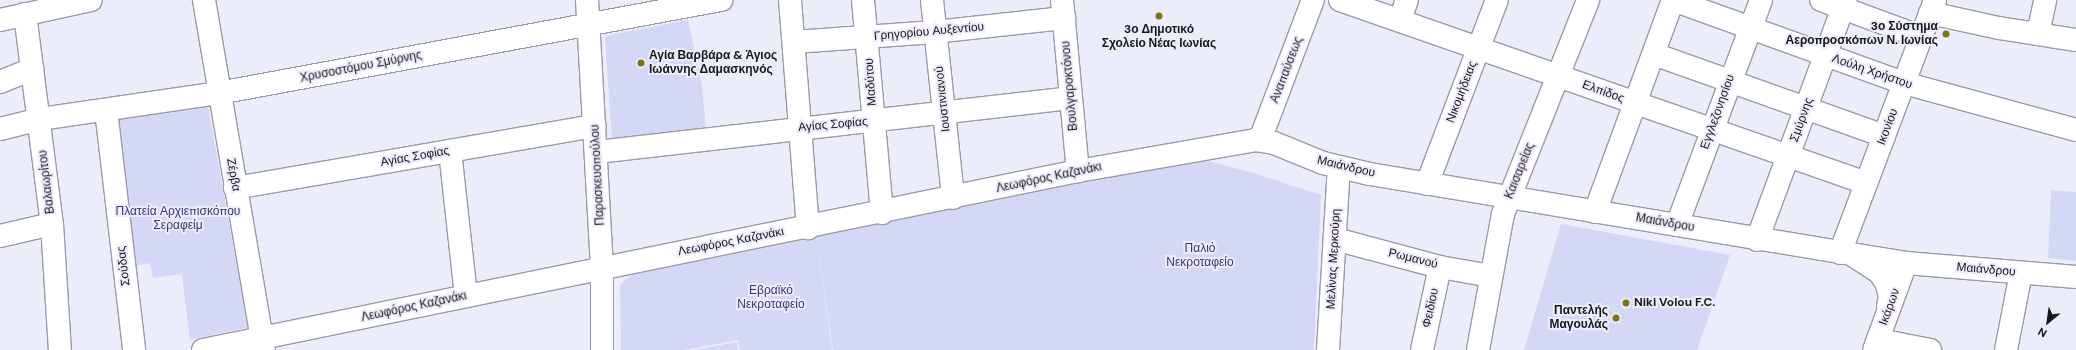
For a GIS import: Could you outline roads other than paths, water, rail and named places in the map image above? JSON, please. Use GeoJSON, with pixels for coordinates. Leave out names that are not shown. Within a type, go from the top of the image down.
{"type":"FeatureCollection","features":[{"type":"Feature","properties":{"kind":"street"},"geometry":{"type":"LineString","coordinates":[[0,20],[31,9],[91,0]]}},
{"type":"Feature","properties":{"kind":"street","name":"Ζέρβα"},"geometry":{"type":"LineString","coordinates":[[204,0],[263,345]]}},
{"type":"Feature","properties":{"kind":"street","name":"Παρασκευοπούλου"},"geometry":{"type":"LineString","coordinates":[[587,0],[597,152],[602,268],[602,350]]}},
{"type":"Feature","properties":{"kind":"street","name":"Χρυσοστόμου Σμύρνης"},"geometry":{"type":"LineString","coordinates":[[0,129],[40,119],[219,93],[699,2],[721,0]]}},
{"type":"Feature","properties":{"kind":"street"},"geometry":{"type":"LineString","coordinates":[[790,0],[808,228]]}},
{"type":"Feature","properties":{"kind":"street","name":"Μαδύτου"},"geometry":{"type":"LineString","coordinates":[[864,0],[882,213]]}},
{"type":"Feature","properties":{"kind":"street","name":"Ιουστινιανού"},"geometry":{"type":"LineString","coordinates":[[932,0],[953,198]]}},
{"type":"Feature","properties":{"kind":"street","name":"Αναπαύσεως"},"geometry":{"type":"LineString","coordinates":[[1260,140],[1313,0]]}},
{"type":"Feature","properties":{"kind":"street","name":"Ελπίδος"},"geometry":{"type":"LineString","coordinates":[[1340,0],[1866,183]]}},
{"type":"Feature","properties":{"kind":"street"},"geometry":{"type":"LineString","coordinates":[[1400,20],[1407,0]]}},
{"type":"Feature","properties":{"kind":"street","name":"Νικομήδειας"},"geometry":{"type":"LineString","coordinates":[[1427,184],[1497,0]]}},
{"type":"Feature","properties":{"kind":"street","name":"Καισαρείας"},"geometry":{"type":"LineString","coordinates":[[1478,350],[1501,223],[1588,0]]}},
{"type":"Feature","properties":{"kind":"street"},"geometry":{"type":"LineString","coordinates":[[1595,212],[1673,0]]}},
{"type":"Feature","properties":{"kind":"street","name":"Λούλη Χρήστου"},"geometry":{"type":"LineString","coordinates":[[1673,0],[1904,83],[2076,130]]}},
{"type":"Feature","properties":{"kind":"street","name":"Εγγλεζονησίου"},"geometry":{"type":"LineString","coordinates":[[1677,225],[1761,0]]}},
{"type":"Feature","properties":{"kind":"street"},"geometry":{"type":"LineString","coordinates":[[1821,0],[1844,4],[1921,38]]}},
{"type":"Feature","properties":{"kind":"street"},"geometry":{"type":"LineString","coordinates":[[2038,34],[2045,0]]}},
{"type":"Feature","properties":{"kind":"street","name":"Σμύρνης"},"geometry":{"type":"LineString","coordinates":[[1758,240],[1844,4]]}},
{"type":"Feature","properties":{"kind":"street"},"geometry":{"type":"LineString","coordinates":[[1933,7],[2038,34],[2076,40]]}},
{"type":"Feature","properties":{"kind":"street","name":"Ικονίου"},"geometry":{"type":"LineString","coordinates":[[1847,254],[1866,183],[1933,7]]}},
{"type":"Feature","properties":{"kind":"street","name":"Βαλαωρίτου"},"geometry":{"type":"LineString","coordinates":[[31,9],[33,69],[52,224],[60,350]]}},
{"type":"Feature","properties":{"kind":"street","name":"Γρηγορίου Αυξεντίου"},"geometry":{"type":"LineString","coordinates":[[794,42],[936,32],[1063,9]]}},
{"type":"Feature","properties":{"kind":"street","name":"Βουλγαροκτόνου"},"geometry":{"type":"LineString","coordinates":[[1063,9],[1070,98],[1078,171]]}},
{"type":"Feature","properties":{"kind":"street"},"geometry":{"type":"LineString","coordinates":[[1654,54],[1884,136]]}},
{"type":"Feature","properties":{"kind":"street"},"geometry":{"type":"LineString","coordinates":[[0,82],[33,69]]}},
{"type":"Feature","properties":{"kind":"street","name":"Αγίας Σοφίας"},"geometry":{"type":"LineString","coordinates":[[597,152],[799,128],[874,122],[1070,98]]}},
{"type":"Feature","properties":{"kind":"street","name":"Σούδας"},"geometry":{"type":"LineString","coordinates":[[106,110],[134,350]]}},
{"type":"Feature","properties":{"kind":"street","name":"Αγίας Σοφίας"},"geometry":{"type":"LineString","coordinates":[[235,188],[595,126]]}},
{"type":"Feature","properties":{"kind":"street","name":"Μαιάνδρου"},"geometry":{"type":"LineString","coordinates":[[1260,140],[1339,167],[1427,184],[1677,225],[1758,240],[1906,263],[2076,277]]}},
{"type":"Feature","properties":{"kind":"street","name":"Λεωφόρος Καζανάκι"},"geometry":{"type":"LineString","coordinates":[[203,350],[263,345],[466,296],[602,268],[882,213],[1078,171],[1219,145],[1260,140]]}},
{"type":"Feature","properties":{"kind":"street"},"geometry":{"type":"LineString","coordinates":[[450,151],[466,296]]}},
{"type":"Feature","properties":{"kind":"street","name":"Μελίνας Μερκούρη"},"geometry":{"type":"LineString","coordinates":[[1328,350],[1339,167]]}},
{"type":"Feature","properties":{"kind":"street"},"geometry":{"type":"LineString","coordinates":[[0,236],[52,224]]}},
{"type":"Feature","properties":{"kind":"street","name":"Ρωμανού"},"geometry":{"type":"LineString","coordinates":[[1335,239],[1440,267],[1491,276]]}},
{"type":"Feature","properties":{"kind":"street"},"geometry":{"type":"LineString","coordinates":[[1847,254],[1879,272],[1886,282],[1890,296],[1888,313]]}},
{"type":"Feature","properties":{"kind":"street","name":"Ικάρων"},"geometry":{"type":"LineString","coordinates":[[1876,345],[1906,263]]}},
{"type":"Feature","properties":{"kind":"street","name":"Φειδίου"},"geometry":{"type":"LineString","coordinates":[[1422,350],[1440,267]]}},
{"type":"Feature","properties":{"kind":"street"},"geometry":{"type":"LineString","coordinates":[[2006,350],[2022,273]]}},
{"type":"Feature","properties":{"kind":"street"},"geometry":{"type":"LineString","coordinates":[[1876,345],[1930,350]]}},
{"type":"Feature","properties":{"kind":"place","name":"3ο Δημοτικό Σχολείο Νέας Ιωνίας"},"geometry":{"type":"Point","coordinates":[1159,16]}},
{"type":"Feature","properties":{"kind":"place","name":"3ο Σύστημα Αεροπροσκόπων Ν. Ιωνίας"},"geometry":{"type":"Point","coordinates":[1946,34]}},
{"type":"Feature","properties":{"kind":"place","name":"Αγία Βαρβάρα & Άγιος Ιωάννης Δαμασκηνός"},"geometry":{"type":"Point","coordinates":[641,63]}},
{"type":"Feature","properties":{"kind":"place","name":"Niki Volou F.C."},"geometry":{"type":"Point","coordinates":[1626,303]}},
{"type":"Feature","properties":{"kind":"place","name":"Παντελής Μαγουλάς"},"geometry":{"type":"Point","coordinates":[1616,318]}},
{"type":"Feature","properties":{"kind":"park label","name":"Πλατεία Αρχιεπισκόπου Σεραφείμ"},"geometry":{"type":"Point","coordinates":[178,219]}},
{"type":"Feature","properties":{"kind":"park label","name":"Παλιό Νεκροταφείο"},"geometry":{"type":"Point","coordinates":[1200,256]}},
{"type":"Feature","properties":{"kind":"park label","name":"Εβραϊκό Νεκροταφείο"},"geometry":{"type":"Point","coordinates":[771,298]}}]}
